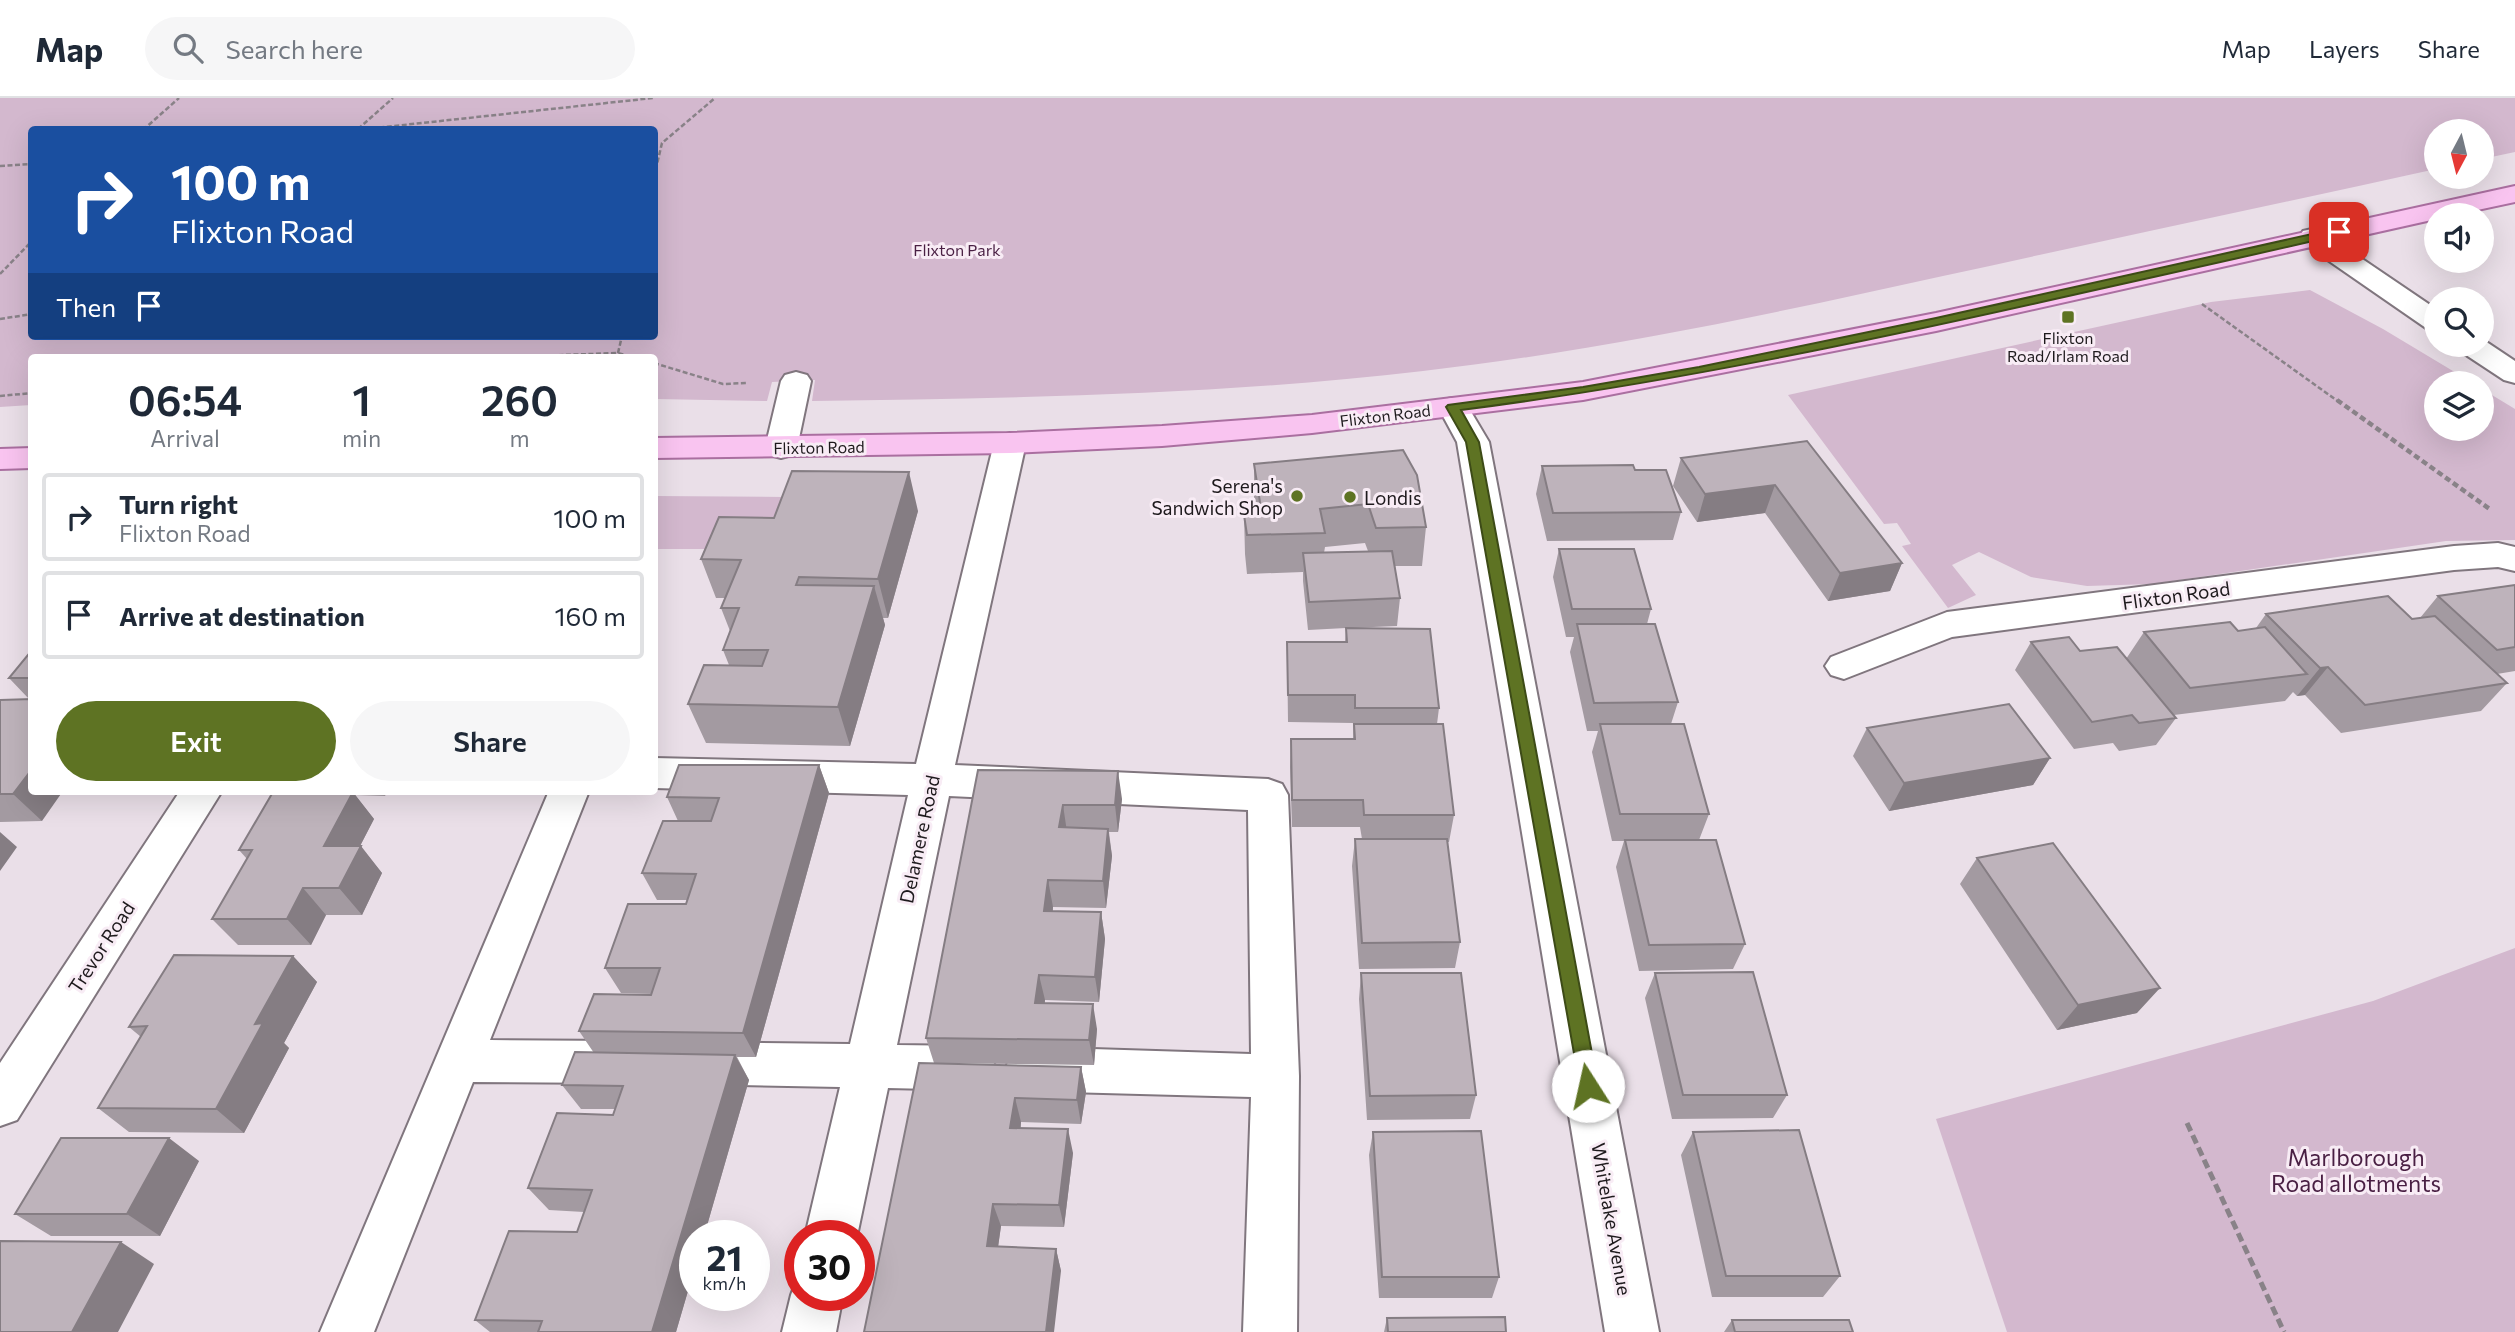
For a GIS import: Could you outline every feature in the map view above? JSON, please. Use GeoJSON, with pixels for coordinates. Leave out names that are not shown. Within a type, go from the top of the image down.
{"type":"FeatureCollection","features":[{"type":"Feature","properties":{"kind":"main road","name":"Flixton Road"},"geometry":{"type":"LineString","coordinates":[[658,448],[1010,443],[1162,436],[1298,425],[1583,391],[1936,322],[2312,237],[2512,197]]}},
{"type":"Feature","properties":{"kind":"main road"},"geometry":{"type":"LineString","coordinates":[[0,459],[28,458]]}},
{"type":"Feature","properties":{"kind":"street"},"geometry":{"type":"LineString","coordinates":[[2312,237],[2424,314]]}},
{"type":"Feature","properties":{"kind":"street"},"geometry":{"type":"LineString","coordinates":[[2489,357],[2515,374]]}},
{"type":"Feature","properties":{"kind":"street"},"geometry":{"type":"LineString","coordinates":[[781,448],[796,381]]}},
{"type":"Feature","properties":{"kind":"street","name":"Whitelake Avenue"},"geometry":{"type":"LineString","coordinates":[[1453,407],[1473,442],[1632,1332]]}},
{"type":"Feature","properties":{"kind":"street","name":"Delamere Road"},"geometry":{"type":"LineString","coordinates":[[835,1220],[1010,443]]}},
{"type":"Feature","properties":{"kind":"street","name":"Flixton Road"},"geometry":{"type":"LineString","coordinates":[[1844,666],[1947,625],[2454,558],[2498,555],[2515,559]]}},
{"type":"Feature","properties":{"kind":"street"},"geometry":{"type":"LineString","coordinates":[[658,773],[932,780],[1268,795],[1275,1076],[1270,1332]]}},
{"type":"Feature","properties":{"kind":"street","name":"Trevor Road"},"geometry":{"type":"LineString","coordinates":[[0,1104],[199,795]]}},
{"type":"Feature","properties":{"kind":"street"},"geometry":{"type":"LineString","coordinates":[[346,1332],[567,795]]}},
{"type":"Feature","properties":{"kind":"street"},"geometry":{"type":"LineString","coordinates":[[458,1061],[869,1065],[1275,1076]]}},
{"type":"Feature","properties":{"kind":"street"},"geometry":{"type":"LineString","coordinates":[[809,1332],[814,1311]]}},
{"type":"Feature","properties":{"kind":"path"},"geometry":{"type":"LineString","coordinates":[[148,126],[179,98]]}},
{"type":"Feature","properties":{"kind":"path"},"geometry":{"type":"LineString","coordinates":[[362,126],[393,98]]}},
{"type":"Feature","properties":{"kind":"path"},"geometry":{"type":"LineString","coordinates":[[394,126],[653,98]]}},
{"type":"Feature","properties":{"kind":"path"},"geometry":{"type":"LineString","coordinates":[[658,146],[715,98]]}},
{"type":"Feature","properties":{"kind":"path"},"geometry":{"type":"LineString","coordinates":[[658,160],[662,143]]}},
{"type":"Feature","properties":{"kind":"path"},"geometry":{"type":"LineString","coordinates":[[0,166],[28,164]]}},
{"type":"Feature","properties":{"kind":"path"},"geometry":{"type":"LineString","coordinates":[[0,274],[28,245]]}},
{"type":"Feature","properties":{"kind":"path"},"geometry":{"type":"LineString","coordinates":[[2192,297],[2493,511]]}},
{"type":"Feature","properties":{"kind":"path"},"geometry":{"type":"LineString","coordinates":[[0,319],[28,315]]}},
{"type":"Feature","properties":{"kind":"path"},"geometry":{"type":"LineString","coordinates":[[618,353],[621,340]]}},
{"type":"Feature","properties":{"kind":"path"},"geometry":{"type":"LineString","coordinates":[[590,354],[622,354]]}},
{"type":"Feature","properties":{"kind":"path"},"geometry":{"type":"LineString","coordinates":[[658,364],[723,384],[748,383]]}},
{"type":"Feature","properties":{"kind":"path"},"geometry":{"type":"LineString","coordinates":[[0,396],[28,393]]}},
{"type":"Feature","properties":{"kind":"path"},"geometry":{"type":"LineString","coordinates":[[2187,1123],[2284,1332]]}},
{"type":"Feature","properties":{"kind":"green space","name":"Flixton Park"},"geometry":{"type":"Polygon","coordinates":[[[0,98],[2515,98],[2515,152],[2494,156],[2494,119],[2424,119],[2424,172],[1749,317],[1554,353],[1347,379],[1041,397],[812,401],[815,380],[772,382],[767,401],[658,399],[658,354],[28,354],[28,405],[0,407],[0,98]]]}},
{"type":"Feature","properties":{"kind":"green space"},"geometry":{"type":"Polygon","coordinates":[[[2310,290],[2383,329],[2424,354],[2424,357],[2430,357],[2453,371],[2424,371],[2424,441],[2494,441],[2494,396],[2515,409],[2515,540],[2446,541],[2152,584],[2087,586],[2031,577],[1979,552],[1952,565],[1976,595],[1948,608],[1902,546],[1911,544],[1897,523],[1884,524],[1788,395],[2211,302],[2310,290]]]}},
{"type":"Feature","properties":{"kind":"green space"},"geometry":{"type":"Polygon","coordinates":[[[658,496],[785,497],[769,542],[719,549],[658,549],[658,496]]]}},
{"type":"Feature","properties":{"kind":"green space","name":"Marlborough Road allotments"},"geometry":{"type":"Polygon","coordinates":[[[2515,948],[2515,1332],[2007,1332],[1936,1119],[2373,1001],[2515,948]]]}},
{"type":"Feature","properties":{"kind":"building"},"geometry":{"type":"Polygon","coordinates":[[[1807,441],[1902,563],[1840,573],[1775,485],[1705,494],[1681,458],[1807,441]]]}},
{"type":"Feature","properties":{"kind":"building"},"geometry":{"type":"Polygon","coordinates":[[[1403,450],[1417,475],[1426,527],[1376,528],[1368,504],[1320,509],[1325,533],[1247,535],[1244,515],[1262,515],[1254,464],[1403,450]]]}},
{"type":"Feature","properties":{"kind":"building"},"geometry":{"type":"Polygon","coordinates":[[[1633,465],[1635,470],[1666,470],[1681,512],[1553,513],[1542,466],[1633,465]]]}},
{"type":"Feature","properties":{"kind":"building"},"geometry":{"type":"Polygon","coordinates":[[[792,471],[909,472],[878,579],[799,577],[796,585],[874,586],[838,707],[688,704],[704,665],[762,666],[768,650],[723,650],[739,608],[721,608],[741,560],[701,559],[719,517],[774,518],[792,471]]]}},
{"type":"Feature","properties":{"kind":"building"},"geometry":{"type":"Polygon","coordinates":[[[1559,549],[1634,549],[1651,609],[1572,609],[1559,549]]]}},
{"type":"Feature","properties":{"kind":"building"},"geometry":{"type":"Polygon","coordinates":[[[1392,551],[1400,598],[1309,602],[1303,553],[1392,551]]]}},
{"type":"Feature","properties":{"kind":"building"},"geometry":{"type":"Polygon","coordinates":[[[2515,585],[2515,647],[2497,650],[2438,596],[2515,585]]]}},
{"type":"Feature","properties":{"kind":"building"},"geometry":{"type":"Polygon","coordinates":[[[2388,596],[2412,619],[2435,616],[2507,683],[2365,705],[2328,667],[2320,668],[2266,614],[2388,596]]]}},
{"type":"Feature","properties":{"kind":"building"},"geometry":{"type":"Polygon","coordinates":[[[2230,622],[2238,631],[2265,627],[2307,674],[2190,688],[2144,632],[2230,622]]]}},
{"type":"Feature","properties":{"kind":"building"},"geometry":{"type":"Polygon","coordinates":[[[1577,624],[1655,624],[1678,702],[1594,703],[1577,624]]]}},
{"type":"Feature","properties":{"kind":"building"},"geometry":{"type":"Polygon","coordinates":[[[1346,628],[1430,629],[1439,708],[1355,708],[1355,695],[1288,695],[1287,642],[1347,642],[1346,628]]]}},
{"type":"Feature","properties":{"kind":"building"},"geometry":{"type":"Polygon","coordinates":[[[2069,637],[2080,651],[2117,647],[2176,718],[2139,723],[2132,715],[2092,722],[2031,642],[2069,637]]]}},
{"type":"Feature","properties":{"kind":"building"},"geometry":{"type":"Polygon","coordinates":[[[28,655],[28,678],[9,678],[28,655]]]}},
{"type":"Feature","properties":{"kind":"building"},"geometry":{"type":"Polygon","coordinates":[[[28,699],[28,774],[13,794],[0,794],[0,700],[28,699]]]}},
{"type":"Feature","properties":{"kind":"building"},"geometry":{"type":"Polygon","coordinates":[[[2009,704],[2050,758],[1904,783],[1867,728],[2009,704]]]}},
{"type":"Feature","properties":{"kind":"building"},"geometry":{"type":"Polygon","coordinates":[[[1354,724],[1443,724],[1454,815],[1364,815],[1363,800],[1292,800],[1291,739],[1355,739],[1354,724]]]}},
{"type":"Feature","properties":{"kind":"building"},"geometry":{"type":"Polygon","coordinates":[[[1600,724],[1684,724],[1709,814],[1620,814],[1600,724]]]}},
{"type":"Feature","properties":{"kind":"building"},"geometry":{"type":"Polygon","coordinates":[[[679,765],[819,765],[743,1033],[579,1031],[594,994],[651,995],[660,968],[605,968],[628,904],[686,904],[696,874],[642,873],[663,821],[711,821],[719,798],[667,797],[679,765]]]}},
{"type":"Feature","properties":{"kind":"building"},"geometry":{"type":"Polygon","coordinates":[[[978,770],[1118,771],[1115,805],[1063,805],[1059,827],[1108,829],[1103,881],[1048,880],[1044,911],[1101,912],[1095,977],[1039,975],[1035,1003],[1093,1004],[1089,1040],[926,1038],[978,770]]]}},
{"type":"Feature","properties":{"kind":"building"},"geometry":{"type":"Polygon","coordinates":[[[271,795],[351,795],[324,846],[361,846],[339,888],[303,888],[287,919],[212,919],[252,850],[239,850],[271,795]]]}},
{"type":"Feature","properties":{"kind":"building"},"geometry":{"type":"Polygon","coordinates":[[[1355,839],[1447,839],[1460,942],[1362,943],[1355,839]]]}},
{"type":"Feature","properties":{"kind":"building"},"geometry":{"type":"Polygon","coordinates":[[[1625,840],[1716,840],[1745,944],[1649,945],[1625,840]]]}},
{"type":"Feature","properties":{"kind":"building"},"geometry":{"type":"Polygon","coordinates":[[[2053,843],[2160,988],[2078,1005],[1977,858],[2053,843]]]}},
{"type":"Feature","properties":{"kind":"building"},"geometry":{"type":"Polygon","coordinates":[[[174,955],[293,956],[255,1024],[263,1023],[216,1109],[98,1108],[147,1026],[129,1027],[174,955]]]}},
{"type":"Feature","properties":{"kind":"building"},"geometry":{"type":"Polygon","coordinates":[[[1753,972],[1787,1095],[1683,1095],[1655,973],[1753,972]]]}},
{"type":"Feature","properties":{"kind":"building"},"geometry":{"type":"Polygon","coordinates":[[[1361,973],[1461,973],[1476,1095],[1370,1096],[1361,973]]]}},
{"type":"Feature","properties":{"kind":"building"},"geometry":{"type":"Polygon","coordinates":[[[575,1052],[735,1055],[686,1220],[679,1220],[679,1242],[652,1332],[538,1332],[542,1321],[475,1320],[509,1231],[577,1232],[592,1190],[528,1188],[557,1113],[613,1115],[623,1086],[562,1085],[575,1052]]]}},
{"type":"Feature","properties":{"kind":"building"},"geometry":{"type":"Polygon","coordinates":[[[919,1063],[1081,1067],[1077,1100],[1015,1098],[1010,1128],[1068,1129],[1059,1205],[993,1204],[987,1246],[1056,1249],[1046,1332],[864,1332],[868,1311],[875,1311],[875,1278],[919,1063]]]}},
{"type":"Feature","properties":{"kind":"building"},"geometry":{"type":"Polygon","coordinates":[[[1799,1130],[1840,1276],[1726,1276],[1693,1132],[1799,1130]]]}},
{"type":"Feature","properties":{"kind":"building"},"geometry":{"type":"Polygon","coordinates":[[[1481,1131],[1499,1277],[1382,1277],[1373,1132],[1481,1131]]]}},
{"type":"Feature","properties":{"kind":"building"},"geometry":{"type":"Polygon","coordinates":[[[61,1138],[169,1138],[127,1214],[15,1214],[61,1138]]]}},
{"type":"Feature","properties":{"kind":"building"},"geometry":{"type":"Polygon","coordinates":[[[0,1241],[121,1242],[72,1332],[0,1332],[0,1241]]]}},
{"type":"Feature","properties":{"kind":"building"},"geometry":{"type":"Polygon","coordinates":[[[1505,1317],[1506,1332],[1388,1332],[1387,1318],[1505,1317]]]}},
{"type":"Feature","properties":{"kind":"building"},"geometry":{"type":"Polygon","coordinates":[[[1732,1320],[1849,1320],[1853,1332],[1735,1332],[1732,1320]]]}},
{"type":"Feature","properties":{"kind":"place","name":"Flixton Road/Irlam Road"},"geometry":{"type":"Point","coordinates":[2068,317]}},
{"type":"Feature","properties":{"kind":"place","name":"Serena's Sandwich Shop"},"geometry":{"type":"Point","coordinates":[1297,496]}},
{"type":"Feature","properties":{"kind":"place","name":"Londis"},"geometry":{"type":"Point","coordinates":[1350,497]}},
{"type":"Feature","properties":{"kind":"route"},"geometry":{"type":"LineString","coordinates":[[1588,1086],[1473,442],[1453,407],[1583,391],[1699,370],[1936,322],[2339,232]]}}]}
